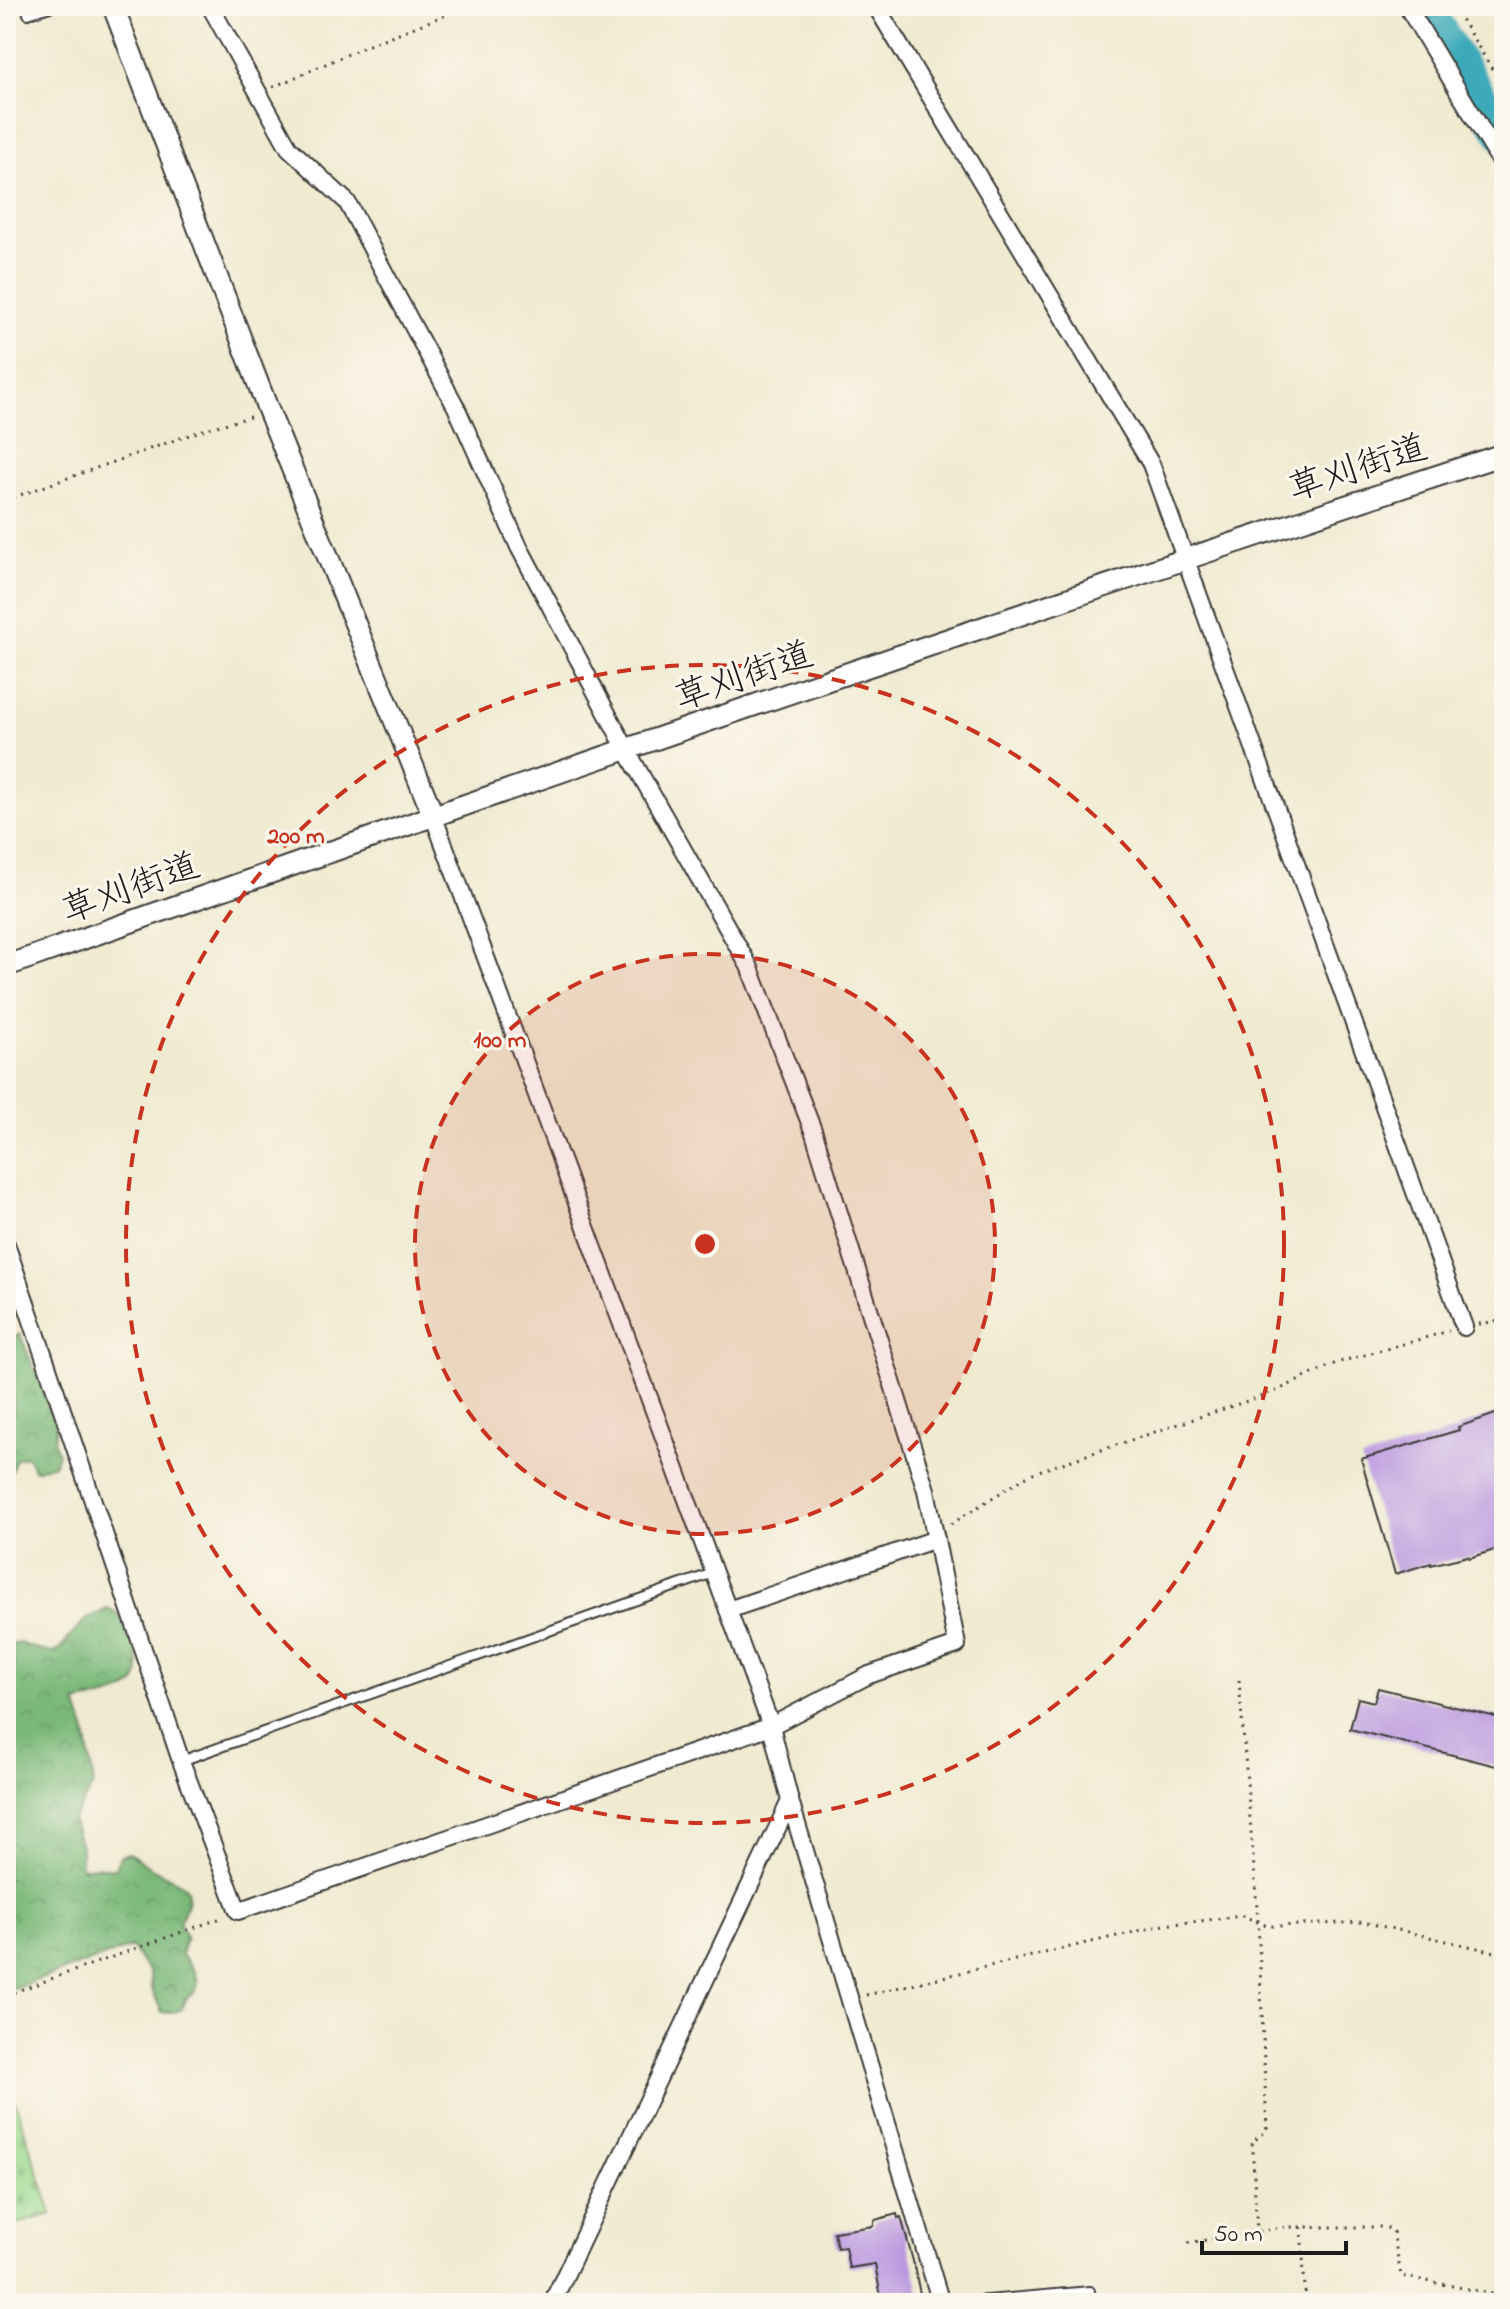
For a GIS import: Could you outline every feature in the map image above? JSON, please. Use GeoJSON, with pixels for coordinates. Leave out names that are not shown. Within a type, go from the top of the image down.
{"type":"FeatureCollection","features":[{"type":"Feature","properties":{"kind":"street"},"geometry":{"type":"LineString","coordinates":[[113,6],[269,412],[433,815],[771,1726],[790,1801],[941,2303]]}},
{"type":"Feature","properties":{"kind":"street"},"geometry":{"type":"LineString","coordinates":[[6,1244],[181,1761],[238,1911],[771,1726],[869,1675],[957,1645],[926,1490],[814,1133],[749,966],[626,749],[519,547],[456,407],[347,202],[289,148],[210,6]]}},
{"type":"Feature","properties":{"kind":"street"},"geometry":{"type":"LineString","coordinates":[[876,6],[1151,464],[1464,1327]]}},
{"type":"Feature","properties":{"kind":"street"},"geometry":{"type":"LineString","coordinates":[[1407,6],[1504,167]]}},
{"type":"Feature","properties":{"kind":"street","name":"草刈街道"},"geometry":{"type":"LineString","coordinates":[[6,966],[626,749],[1504,454]]}},
{"type":"Feature","properties":{"kind":"street"},"geometry":{"type":"LineString","coordinates":[[728,1610],[935,1537]]}},
{"type":"Feature","properties":{"kind":"street"},"geometry":{"type":"LineString","coordinates":[[552,2303],[790,1801]]}},
{"type":"Feature","properties":{"kind":"lane"},"geometry":{"type":"LineString","coordinates":[[28,14],[53,6]]}},
{"type":"Feature","properties":{"kind":"lane"},"geometry":{"type":"LineString","coordinates":[[181,1761],[713,1573]]}},
{"type":"Feature","properties":{"kind":"lane"},"geometry":{"type":"LineString","coordinates":[[952,2303],[1090,2291]]}},
{"type":"Feature","properties":{"kind":"path"},"geometry":{"type":"LineString","coordinates":[[259,93],[378,41],[469,6]]}},
{"type":"Feature","properties":{"kind":"path"},"geometry":{"type":"LineString","coordinates":[[1453,6],[1504,88]]}},
{"type":"Feature","properties":{"kind":"path"},"geometry":{"type":"LineString","coordinates":[[6,500],[206,429],[269,412]]}},
{"type":"Feature","properties":{"kind":"path"},"geometry":{"type":"LineString","coordinates":[[935,1537],[1030,1474],[1274,1392],[1336,1363],[1464,1327],[1504,1320]]}},
{"type":"Feature","properties":{"kind":"path"},"geometry":{"type":"LineString","coordinates":[[1239,1680],[1258,1920],[1267,2131],[1252,2142],[1257,2231]]}},
{"type":"Feature","properties":{"kind":"path"},"geometry":{"type":"LineString","coordinates":[[6,1995],[238,1911]]}},
{"type":"Feature","properties":{"kind":"path"},"geometry":{"type":"LineString","coordinates":[[850,1999],[1164,1925],[1243,1916],[1268,1926],[1363,1922],[1504,1954]]}},
{"type":"Feature","properties":{"kind":"path"},"geometry":{"type":"LineString","coordinates":[[1301,2227],[1306,2303]]}},
{"type":"Feature","properties":{"kind":"path"},"geometry":{"type":"LineString","coordinates":[[1188,2243],[1301,2227],[1385,2227],[1393,2231],[1401,2276],[1504,2296]]}},
{"type":"Feature","properties":{"kind":"green space"},"geometry":{"type":"Polygon","coordinates":[[[20,1334],[56,1424],[54,1442],[58,1454],[54,1464],[35,1470],[26,1456],[16,1459],[9,1478],[6,1478],[6,1418],[14,1409],[12,1386],[6,1376],[6,1340],[20,1334]]]}},
{"type":"Feature","properties":{"kind":"green space"},"geometry":{"type":"Polygon","coordinates":[[[107,1609],[118,1614],[127,1627],[138,1659],[138,1677],[123,1691],[76,1703],[86,1733],[94,1784],[72,1820],[81,1846],[81,1868],[97,1866],[115,1869],[120,1856],[128,1853],[178,1881],[187,1891],[186,1908],[179,1922],[186,1937],[181,1954],[194,1971],[198,1983],[185,1999],[182,2009],[172,2013],[162,2012],[151,1987],[150,1973],[131,1947],[6,1991],[6,1646],[19,1643],[51,1653],[58,1651],[85,1620],[107,1609]]]}},
{"type":"Feature","properties":{"kind":"green space"},"geometry":{"type":"Polygon","coordinates":[[[6,2081],[52,2214],[6,2227],[6,2081]]]}},
{"type":"Feature","properties":{"kind":"building"},"geometry":{"type":"Polygon","coordinates":[[[1504,1411],[1504,1547],[1395,1574],[1361,1459],[1459,1430],[1458,1427],[1504,1411]]]}},
{"type":"Feature","properties":{"kind":"building"},"geometry":{"type":"Polygon","coordinates":[[[1378,1688],[1504,1719],[1504,1768],[1350,1729],[1358,1698],[1374,1702],[1378,1688]]]}},
{"type":"Feature","properties":{"kind":"building"},"geometry":{"type":"Polygon","coordinates":[[[897,2214],[898,2218],[901,2217],[922,2303],[882,2303],[875,2264],[849,2268],[845,2247],[837,2248],[834,2232],[873,2226],[875,2220],[897,2214]]]}},
{"type":"Feature","properties":{"kind":"waterway"},"geometry":{"type":"LineString","coordinates":[[1425,6],[1504,136]]}}]}
